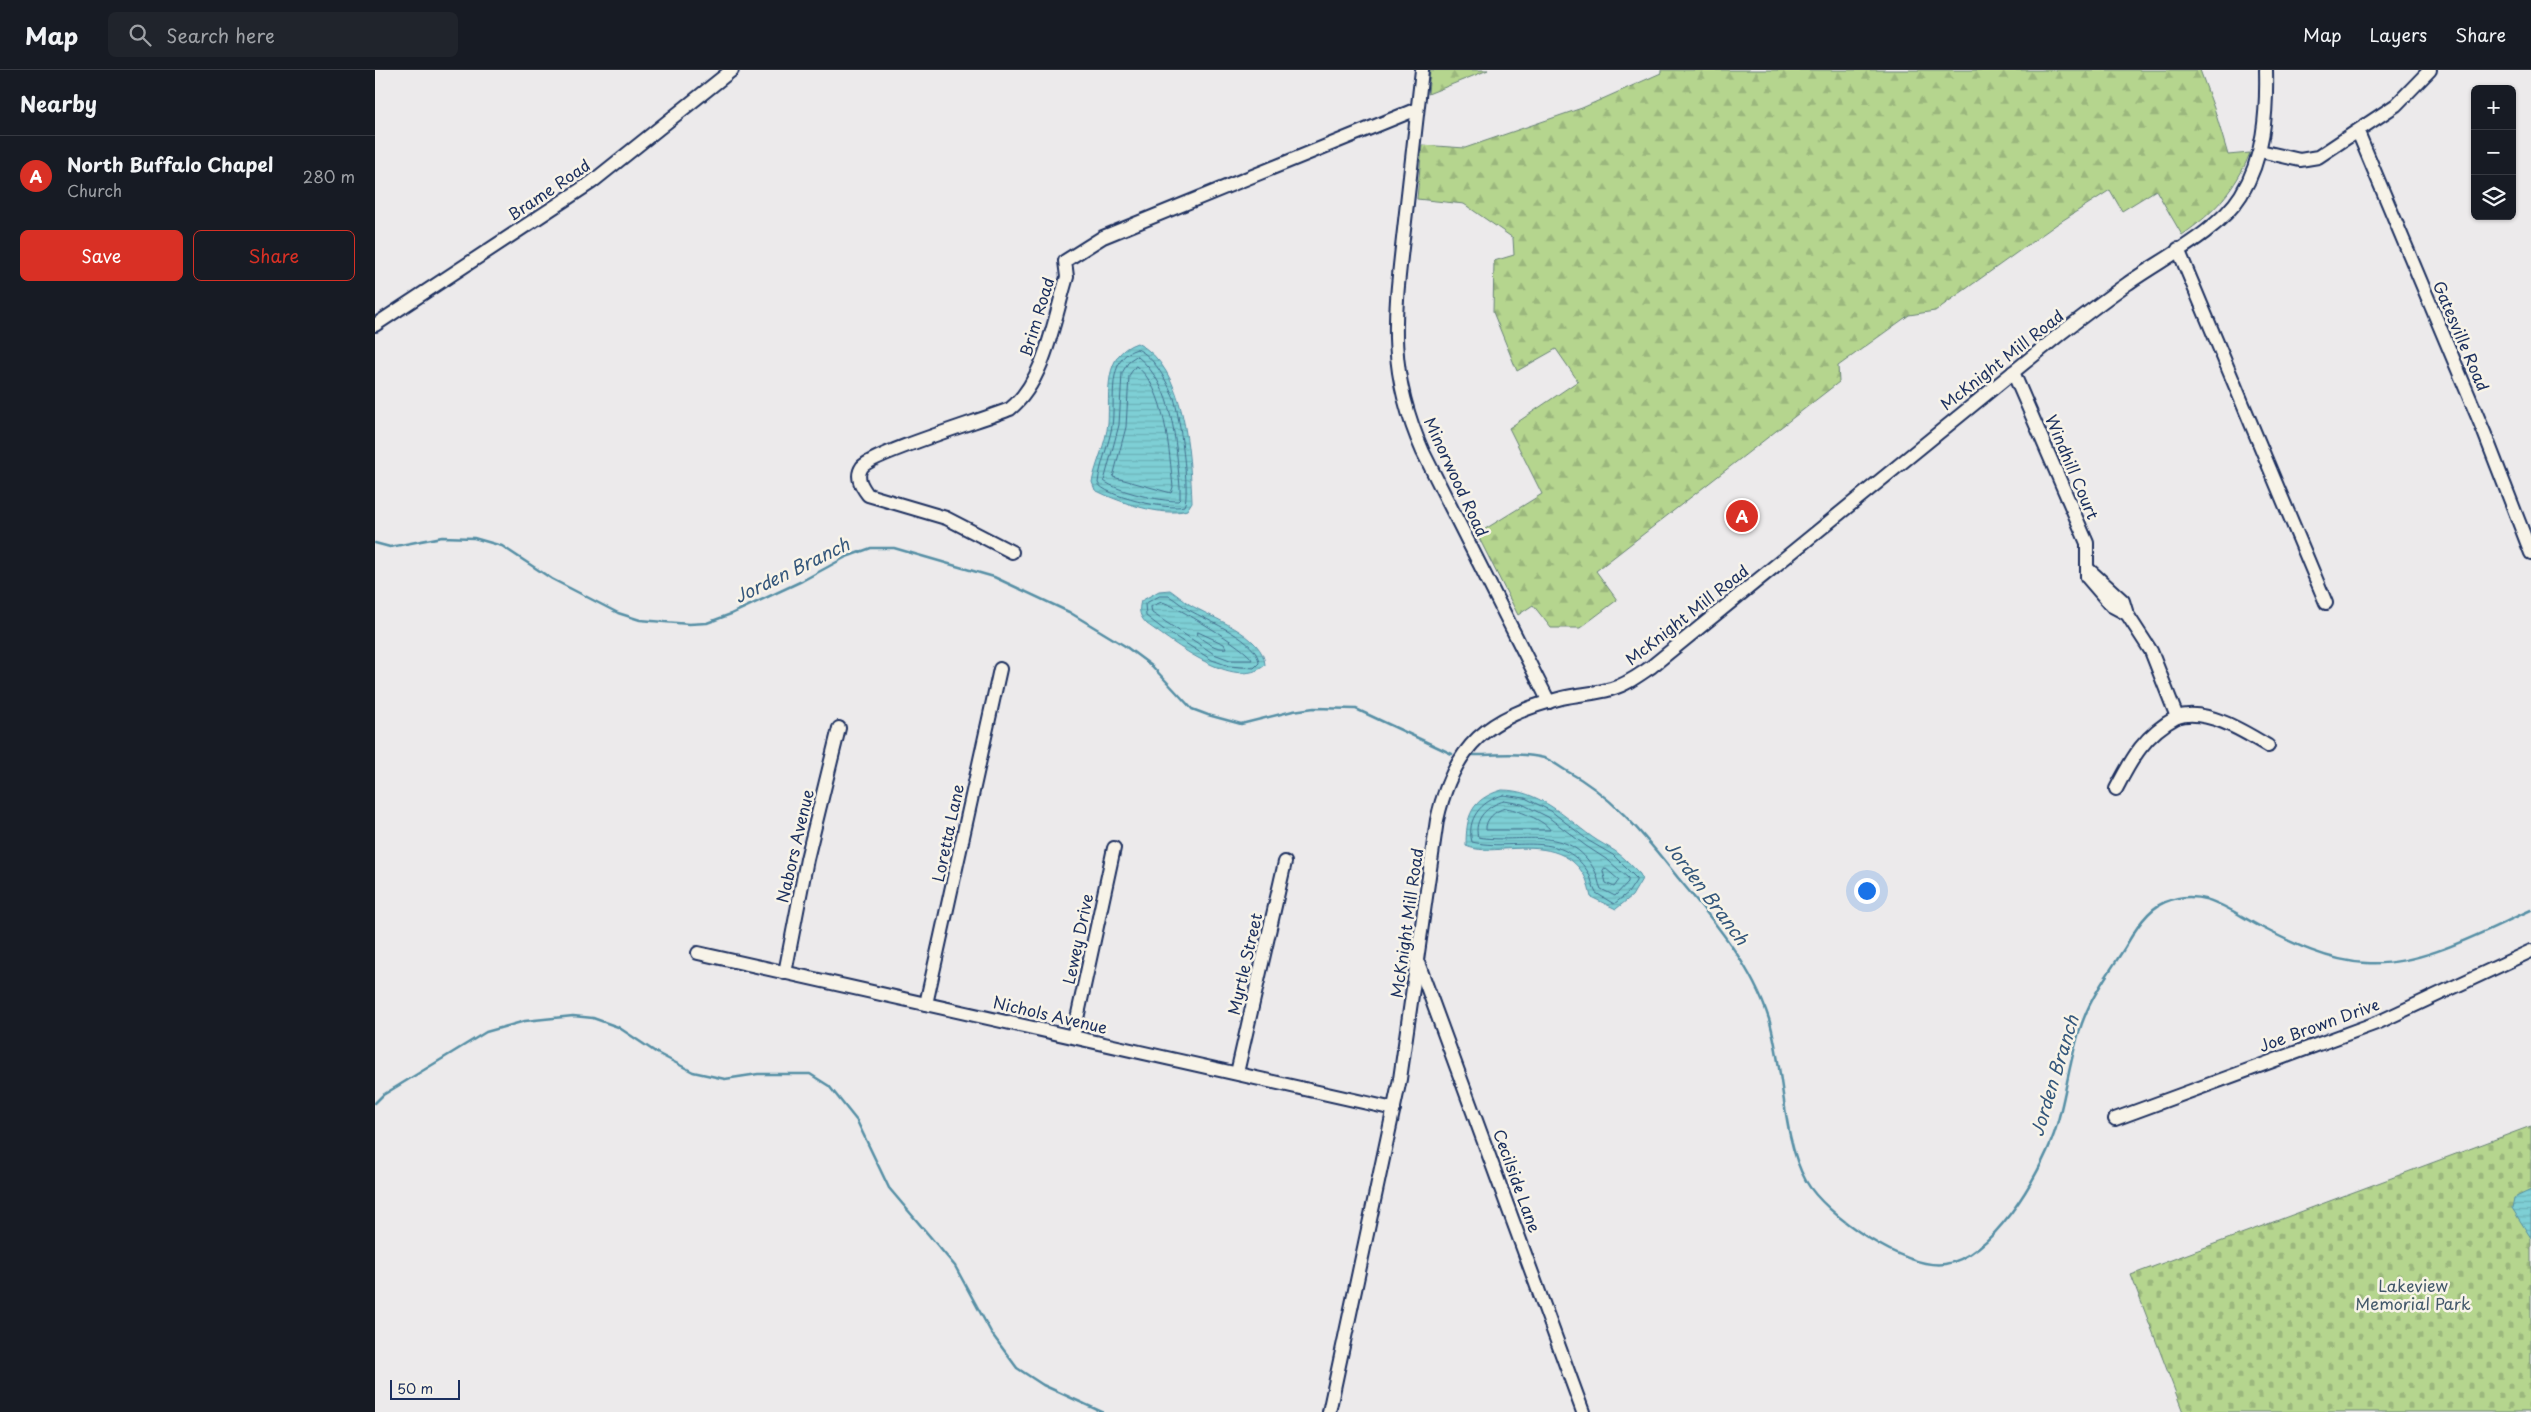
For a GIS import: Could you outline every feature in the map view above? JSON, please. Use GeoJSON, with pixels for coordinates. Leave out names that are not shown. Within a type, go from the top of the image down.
{"type":"FeatureCollection","features":[{"type":"Feature","properties":{"kind":"street","name":"Brame Road"},"geometry":{"type":"LineString","coordinates":[[375,325],[592,182],[732,70]]}},
{"type":"Feature","properties":{"kind":"street","name":"Minorwood Road"},"geometry":{"type":"LineString","coordinates":[[1422,70],[1395,308],[1396,352],[1403,396],[1412,428],[1423,452],[1549,702]]}},
{"type":"Feature","properties":{"kind":"street","name":"McKnight Mill Road"},"geometry":{"type":"LineString","coordinates":[[1329,1412],[1394,1109],[1411,1017],[1437,820],[1453,772],[1469,746],[1491,726],[1518,712],[1549,702],[1611,689],[1651,667],[2013,372],[2126,284],[2215,223],[2232,207],[2241,195],[2260,150],[2264,120],[2266,70]]}},
{"type":"Feature","properties":{"kind":"street"},"geometry":{"type":"LineString","coordinates":[[2260,150],[2300,160],[2310,160],[2318,157],[2358,132],[2396,104],[2430,70]]}},
{"type":"Feature","properties":{"kind":"street","name":"Brim Road"},"geometry":{"type":"LineString","coordinates":[[1012,552],[946,518],[868,495],[861,486],[859,476],[862,467],[873,459],[907,445],[1010,410],[1022,400],[1037,376],[1067,277],[1065,261],[1103,237],[1417,109]]}},
{"type":"Feature","properties":{"kind":"street","name":"Gatesville Road"},"geometry":{"type":"LineString","coordinates":[[2358,132],[2480,423],[2531,553]]}},
{"type":"Feature","properties":{"kind":"street"},"geometry":{"type":"LineString","coordinates":[[2178,250],[2326,603]]}},
{"type":"Feature","properties":{"kind":"street","name":"Windhill Court"},"geometry":{"type":"LineString","coordinates":[[2013,372],[2087,543],[2087,572],[2123,601],[2127,614],[2151,651],[2177,717]]}},
{"type":"Feature","properties":{"kind":"street","name":"Loretta Lane"},"geometry":{"type":"LineString","coordinates":[[926,1004],[1000,669]]}},
{"type":"Feature","properties":{"kind":"street"},"geometry":{"type":"LineString","coordinates":[[2116,790],[2130,762],[2145,742],[2159,727],[2183,715],[2216,719],[2244,731],[2268,746]]}},
{"type":"Feature","properties":{"kind":"street","name":"Nabors Avenue"},"geometry":{"type":"LineString","coordinates":[[785,973],[807,859],[839,728]]}},
{"type":"Feature","properties":{"kind":"street","name":"Lewey Drive"},"geometry":{"type":"LineString","coordinates":[[1073,1036],[1114,848]]}},
{"type":"Feature","properties":{"kind":"street","name":"Myrtle Street"},"geometry":{"type":"LineString","coordinates":[[1237,1073],[1285,862]]}},
{"type":"Feature","properties":{"kind":"street","name":"Joe Brown Drive"},"geometry":{"type":"LineString","coordinates":[[2115,1120],[2379,1022],[2531,951]]}},
{"type":"Feature","properties":{"kind":"street","name":"Nichols Avenue"},"geometry":{"type":"LineString","coordinates":[[698,953],[1394,1109]]}},
{"type":"Feature","properties":{"kind":"street","name":"Cecilside Lane"},"geometry":{"type":"LineString","coordinates":[[1418,962],[1583,1412]]}},
{"type":"Feature","properties":{"kind":"green space"},"geometry":{"type":"Polygon","coordinates":[[[1430,70],[1488,70],[1428,94],[1430,70]]]}},
{"type":"Feature","properties":{"kind":"green space"},"geometry":{"type":"Polygon","coordinates":[[[1661,70],[2200,70],[2228,155],[2250,153],[2238,178],[2223,199],[2194,227],[2182,235],[2156,190],[2122,211],[2110,190],[2057,224],[1935,311],[1909,315],[1838,366],[1839,382],[1596,571],[1617,600],[1580,628],[1551,628],[1533,605],[1518,615],[1477,534],[1542,494],[1509,428],[1578,381],[1556,349],[1517,371],[1493,312],[1494,261],[1514,255],[1513,238],[1464,204],[1417,199],[1422,145],[1465,148],[1582,108],[1661,73],[1661,70]]]}},
{"type":"Feature","properties":{"kind":"green space","name":"Lakeview Memorial Park"},"geometry":{"type":"Polygon","coordinates":[[[2531,1126],[2531,1412],[2183,1412],[2131,1275],[2531,1126]]]}},
{"type":"Feature","properties":{"kind":"water"},"geometry":{"type":"Polygon","coordinates":[[[1137,343],[1153,355],[1166,371],[1182,414],[1187,437],[1192,502],[1187,510],[1165,512],[1140,507],[1095,490],[1092,482],[1107,430],[1110,376],[1113,366],[1118,356],[1137,343]]]}},
{"type":"Feature","properties":{"kind":"water"},"geometry":{"type":"Polygon","coordinates":[[[1170,590],[1189,604],[1235,628],[1246,636],[1262,654],[1265,665],[1252,672],[1238,673],[1221,669],[1188,652],[1147,624],[1140,614],[1141,601],[1159,591],[1170,590]]]}},
{"type":"Feature","properties":{"kind":"water"},"geometry":{"type":"Polygon","coordinates":[[[1502,790],[1515,791],[1539,799],[1622,856],[1640,874],[1642,879],[1632,896],[1616,909],[1591,897],[1585,877],[1577,865],[1568,858],[1549,850],[1526,848],[1485,850],[1466,846],[1467,826],[1472,810],[1483,798],[1502,790]]]}},
{"type":"Feature","properties":{"kind":"water"},"geometry":{"type":"Polygon","coordinates":[[[2531,1190],[2531,1238],[2512,1208],[2514,1198],[2531,1190]]]}},
{"type":"Feature","properties":{"kind":"waterway","name":"Jorden Branch"},"geometry":{"type":"LineString","coordinates":[[375,543],[390,547],[442,537],[474,538],[502,546],[552,579],[618,613],[640,620],[689,624],[707,623],[731,614],[802,581],[846,557],[871,548],[894,548],[994,577],[1069,612],[1125,646],[1152,666],[1192,709],[1208,715],[1241,724],[1293,711],[1314,708],[1356,709],[1452,754]]}},
{"type":"Feature","properties":{"kind":"waterway","name":"Jorden Branch"},"geometry":{"type":"LineString","coordinates":[[1472,755],[1518,754],[1547,759],[1583,780],[1628,818],[1731,945],[1762,999],[1774,1038],[1792,1145],[1806,1181],[1816,1195],[1830,1209],[1868,1238],[1888,1249],[1928,1264],[1945,1264],[1963,1258],[1980,1246],[1997,1230],[2026,1191],[2054,1134],[2075,1046],[2092,1000],[2136,929],[2146,916],[2158,906],[2179,898],[2192,897],[2216,902],[2261,927],[2312,951],[2338,959],[2366,963],[2387,963],[2429,954],[2531,910]]}},
{"type":"Feature","properties":{"kind":"waterway"},"geometry":{"type":"LineString","coordinates":[[375,1103],[383,1095],[486,1032],[525,1021],[573,1016],[593,1018],[618,1027],[657,1053],[693,1072],[725,1079],[758,1074],[810,1074],[829,1086],[857,1121],[889,1188],[955,1266],[992,1334],[1017,1368],[1043,1385],[1102,1412]]}},
{"type":"Feature","properties":{"kind":"place","name":"North Buffalo Chapel"},"geometry":{"type":"Point","coordinates":[1742,516]}}]}
